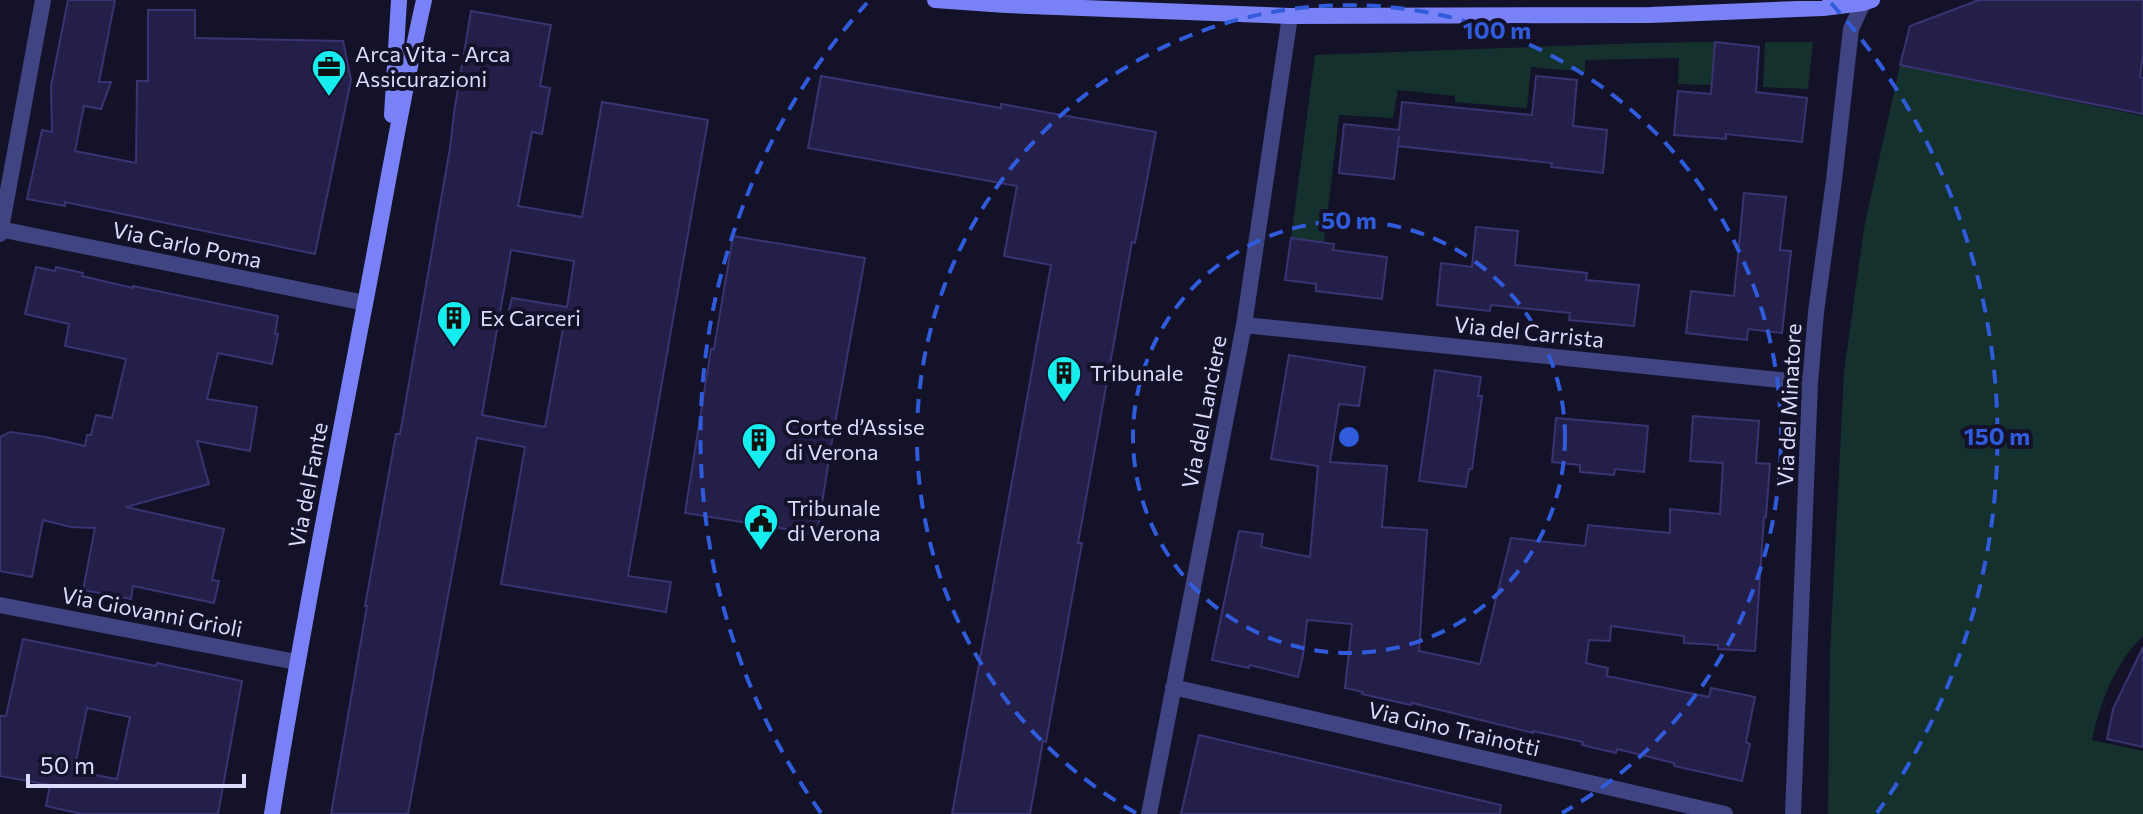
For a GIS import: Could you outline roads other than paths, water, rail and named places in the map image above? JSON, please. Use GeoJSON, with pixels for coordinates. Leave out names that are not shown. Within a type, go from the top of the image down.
{"type":"FeatureCollection","features":[{"type":"Feature","properties":{"kind":"street"},"geometry":{"type":"LineString","coordinates":[[0,230],[43,0]]}},
{"type":"Feature","properties":{"kind":"street","name":"Via del Fante"},"geometry":{"type":"LineString","coordinates":[[390,165],[399,0]]}},
{"type":"Feature","properties":{"kind":"street","name":"Via del Fante"},"geometry":{"type":"LineString","coordinates":[[272,814],[296,662],[424,0]]}},
{"type":"Feature","properties":{"kind":"street"},"geometry":{"type":"LineString","coordinates":[[935,0],[1290,16],[1650,15],[1823,8],[1867,2]]}},
{"type":"Feature","properties":{"kind":"street","name":"Via del Minatore"},"geometry":{"type":"LineString","coordinates":[[1793,814],[1810,383],[1816,312],[1851,29],[1867,2]]}},
{"type":"Feature","properties":{"kind":"street","name":"Via del Lanciere"},"geometry":{"type":"LineString","coordinates":[[1149,814],[1244,325],[1290,16]]}},
{"type":"Feature","properties":{"kind":"street","name":"Via Carlo Poma"},"geometry":{"type":"LineString","coordinates":[[0,230],[365,303]]}},
{"type":"Feature","properties":{"kind":"street","name":"Via del Carrista"},"geometry":{"type":"LineString","coordinates":[[1244,325],[1810,383]]}},
{"type":"Feature","properties":{"kind":"street","name":"Via Giovanni Grioli"},"geometry":{"type":"LineString","coordinates":[[0,605],[296,662]]}},
{"type":"Feature","properties":{"kind":"street","name":"Via Gino Trainotti"},"geometry":{"type":"LineString","coordinates":[[1173,687],[1725,814]]}},
{"type":"Feature","properties":{"kind":"place","name":"Arca Vita - Arca Assicurazioni"},"geometry":{"type":"Point","coordinates":[329,98]}},
{"type":"Feature","properties":{"kind":"place","name":"Ex Carceri"},"geometry":{"type":"Point","coordinates":[454,349]}},
{"type":"Feature","properties":{"kind":"place","name":"Tribunale"},"geometry":{"type":"Point","coordinates":[1064,404]}},
{"type":"Feature","properties":{"kind":"place","name":"Corte d’Assise di Verona"},"geometry":{"type":"Point","coordinates":[759,471]}},
{"type":"Feature","properties":{"kind":"place","name":"Tribunale di Verona"},"geometry":{"type":"Point","coordinates":[761,552]}}]}
